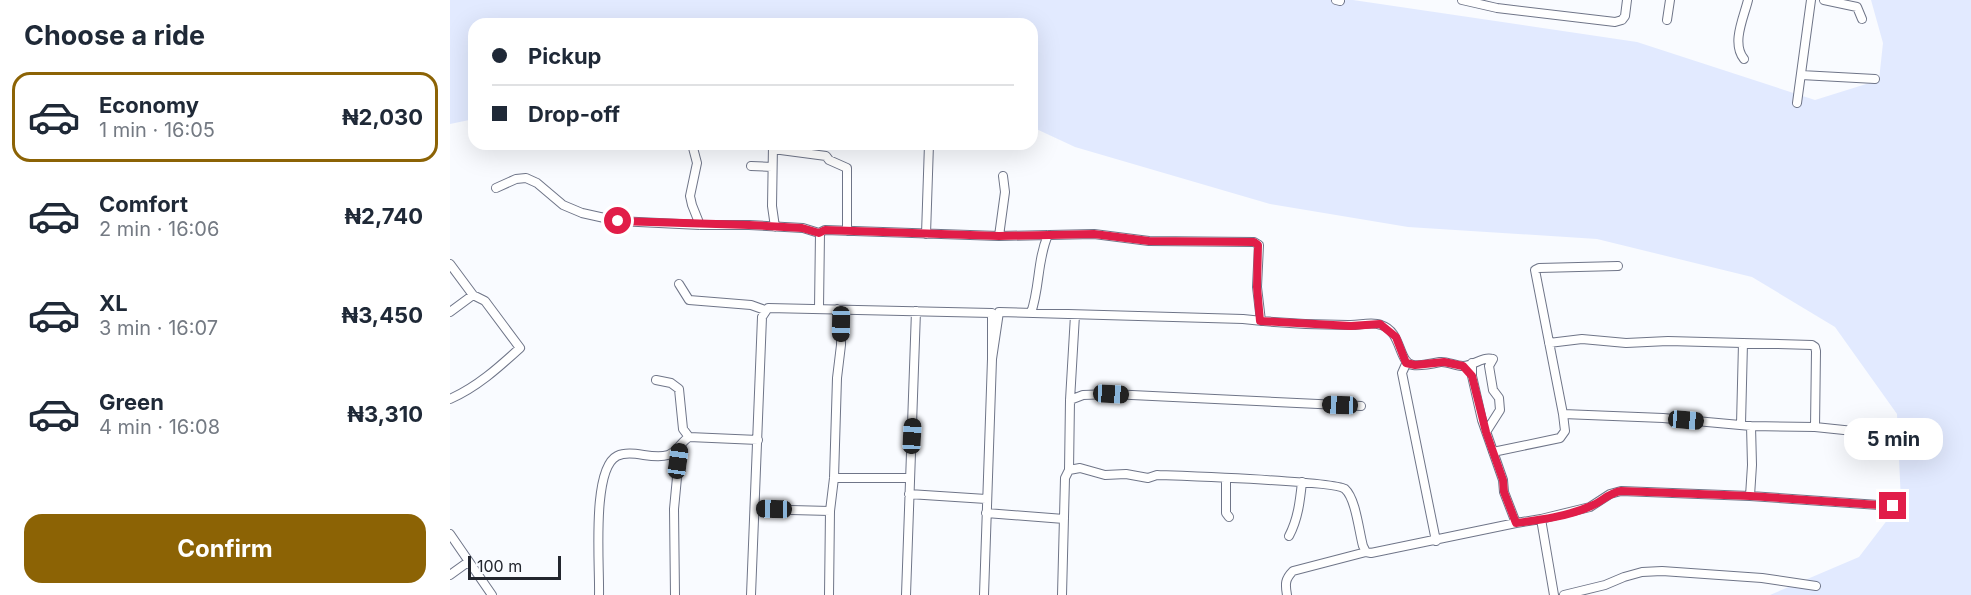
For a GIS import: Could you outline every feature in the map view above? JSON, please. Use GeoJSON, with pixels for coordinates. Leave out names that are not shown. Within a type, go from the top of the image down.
{"type":"FeatureCollection","features":[{"type":"Feature","properties":{"kind":"street"},"geometry":{"type":"LineString","coordinates":[[1462,0],[1497,8],[1615,22],[1622,20],[1625,16],[1626,0]]}},
{"type":"Feature","properties":{"kind":"street"},"geometry":{"type":"LineString","coordinates":[[1667,21],[1670,0]]}},
{"type":"Feature","properties":{"kind":"street"},"geometry":{"type":"LineString","coordinates":[[1744,59],[1740,54],[1738,34],[1748,0]]}},
{"type":"Feature","properties":{"kind":"street"},"geometry":{"type":"LineString","coordinates":[[1797,103],[1811,0]]}},
{"type":"Feature","properties":{"kind":"street"},"geometry":{"type":"LineString","coordinates":[[1824,0],[1857,7],[1862,19]]}},
{"type":"Feature","properties":{"kind":"street"},"geometry":{"type":"LineString","coordinates":[[1801,75],[1875,79]]}},
{"type":"Feature","properties":{"kind":"street"},"geometry":{"type":"LineString","coordinates":[[694,150],[697,163],[690,196],[700,225]]}},
{"type":"Feature","properties":{"kind":"street"},"geometry":{"type":"LineString","coordinates":[[773,150],[772,217],[775,227]]}},
{"type":"Feature","properties":{"kind":"street"},"geometry":{"type":"LineString","coordinates":[[791,150],[826,156],[829,160],[847,168],[847,231]]}},
{"type":"Feature","properties":{"kind":"street"},"geometry":{"type":"LineString","coordinates":[[926,234],[928,150]]}},
{"type":"Feature","properties":{"kind":"street"},"geometry":{"type":"LineString","coordinates":[[751,166],[772,167]]}},
{"type":"Feature","properties":{"kind":"street"},"geometry":{"type":"LineString","coordinates":[[999,236],[1005,192],[1003,176]]}},
{"type":"Feature","properties":{"kind":"street"},"geometry":{"type":"LineString","coordinates":[[496,188],[516,179],[526,178],[537,183],[563,205],[582,213],[634,223],[729,224],[802,228],[820,233],[825,230],[999,236],[1094,234],[1149,241],[1254,242],[1260,251],[1257,287],[1260,321]]}},
{"type":"Feature","properties":{"kind":"street"},"geometry":{"type":"LineString","coordinates":[[819,308],[820,233]]}},
{"type":"Feature","properties":{"kind":"street"},"geometry":{"type":"LineString","coordinates":[[1031,313],[1036,295],[1041,253],[1048,235]]}},
{"type":"Feature","properties":{"kind":"street"},"geometry":{"type":"LineString","coordinates":[[450,264],[473,295],[485,301],[520,348],[495,372],[464,393],[450,399]]}},
{"type":"Feature","properties":{"kind":"street"},"geometry":{"type":"LineString","coordinates":[[1493,452],[1560,438],[1565,431],[1535,270],[1539,268],[1618,266]]}},
{"type":"Feature","properties":{"kind":"street"},"geometry":{"type":"LineString","coordinates":[[679,284],[689,300],[751,305],[765,310],[774,307],[992,313],[984,595]]}},
{"type":"Feature","properties":{"kind":"street"},"geometry":{"type":"LineString","coordinates":[[450,312],[473,295]]}},
{"type":"Feature","properties":{"kind":"street"},"geometry":{"type":"LineString","coordinates":[[829,595],[830,511],[834,478],[837,378],[841,345],[841,324],[837,309]]}},
{"type":"Feature","properties":{"kind":"street"},"geometry":{"type":"LineString","coordinates":[[751,595],[762,317],[765,310]]}},
{"type":"Feature","properties":{"kind":"street"},"geometry":{"type":"LineString","coordinates":[[906,595],[916,311]]}},
{"type":"Feature","properties":{"kind":"street"},"geometry":{"type":"LineString","coordinates":[[992,359],[999,312],[1351,326],[1380,324],[1396,337],[1406,363],[1402,373],[1436,541]]}},
{"type":"Feature","properties":{"kind":"street"},"geometry":{"type":"LineString","coordinates":[[1062,595],[1065,478],[1070,470],[1070,400],[1075,315]]}},
{"type":"Feature","properties":{"kind":"street"},"geometry":{"type":"LineString","coordinates":[[1549,343],[1582,339],[1626,343],[1668,341],[1815,347],[1815,427]]}},
{"type":"Feature","properties":{"kind":"street"},"geometry":{"type":"LineString","coordinates":[[1741,424],[1743,343]]}},
{"type":"Feature","properties":{"kind":"street"},"geometry":{"type":"LineString","coordinates":[[1406,363],[1431,365],[1441,362],[1463,366],[1493,359],[1489,366],[1493,390],[1499,398],[1500,410],[1486,432]]}},
{"type":"Feature","properties":{"kind":"street"},"geometry":{"type":"LineString","coordinates":[[1474,363],[1472,376],[1486,432],[1516,523]]}},
{"type":"Feature","properties":{"kind":"street"},"geometry":{"type":"LineString","coordinates":[[1463,366],[1472,376]]}},
{"type":"Feature","properties":{"kind":"street"},"geometry":{"type":"LineString","coordinates":[[656,380],[671,382],[679,389],[682,429],[689,437]]}},
{"type":"Feature","properties":{"kind":"street"},"geometry":{"type":"LineString","coordinates":[[1070,400],[1083,395],[1111,394],[1361,406]]}},
{"type":"Feature","properties":{"kind":"street"},"geometry":{"type":"LineString","coordinates":[[1563,414],[1663,418],[1751,426],[1815,427],[1921,438]]}},
{"type":"Feature","properties":{"kind":"street"},"geometry":{"type":"LineString","coordinates":[[1750,496],[1751,426]]}},
{"type":"Feature","properties":{"kind":"street"},"geometry":{"type":"LineString","coordinates":[[599,595],[599,510],[601,491],[612,460],[620,455],[669,454],[689,437],[758,440]]}},
{"type":"Feature","properties":{"kind":"street"},"geometry":{"type":"LineString","coordinates":[[675,595],[674,509],[680,444]]}},
{"type":"Feature","properties":{"kind":"street"},"geometry":{"type":"LineString","coordinates":[[1070,470],[1080,468],[1105,475],[1126,474],[1148,478],[1157,475],[1302,482],[1338,486],[1346,490],[1355,510],[1357,525],[1366,552]]}},
{"type":"Feature","properties":{"kind":"street"},"geometry":{"type":"LineString","coordinates":[[834,478],[909,478]]}},
{"type":"Feature","properties":{"kind":"street"},"geometry":{"type":"LineString","coordinates":[[1226,479],[1226,513],[1229,517]]}},
{"type":"Feature","properties":{"kind":"street"},"geometry":{"type":"LineString","coordinates":[[1289,536],[1300,505],[1302,482]]}},
{"type":"Feature","properties":{"kind":"street"},"geometry":{"type":"LineString","coordinates":[[1287,595],[1285,585],[1293,571],[1366,552],[1436,541],[1541,519],[1590,507],[1610,494],[1621,491],[1750,496],[1893,506]]}},
{"type":"Feature","properties":{"kind":"street"},"geometry":{"type":"LineString","coordinates":[[909,494],[986,499]]}},
{"type":"Feature","properties":{"kind":"street"},"geometry":{"type":"LineString","coordinates":[[755,509],[830,511]]}},
{"type":"Feature","properties":{"kind":"street"},"geometry":{"type":"LineString","coordinates":[[986,513],[1064,519]]}},
{"type":"Feature","properties":{"kind":"street"},"geometry":{"type":"LineString","coordinates":[[1541,519],[1554,595]]}},
{"type":"Feature","properties":{"kind":"street"},"geometry":{"type":"LineString","coordinates":[[450,534],[492,595]]}},
{"type":"Feature","properties":{"kind":"street"},"geometry":{"type":"LineString","coordinates":[[450,575],[468,562]]}},
{"type":"Feature","properties":{"kind":"street"},"geometry":{"type":"LineString","coordinates":[[1564,595],[1605,585],[1642,572],[1662,571],[1762,578],[1816,586]]}},
{"type":"Feature","properties":{"kind":"shaded area"},"geometry":{"type":"Polygon","coordinates":[[[450,0],[1353,0],[1637,42],[1815,100],[1879,80],[1883,43],[1871,0],[1971,0],[1971,595],[1770,595],[1859,557],[1901,502],[1897,414],[1835,327],[1752,277],[1597,239],[1408,227],[1270,204],[1075,147],[1038,130],[1038,18],[468,18],[468,120],[450,124],[450,0]]]}},
{"type":"Feature","properties":{"kind":"route"},"geometry":{"type":"LineString","coordinates":[[618,221],[802,228],[819,233],[825,230],[999,236],[1094,234],[1149,241],[1254,242],[1260,251],[1257,287],[1260,321],[1351,326],[1380,324],[1396,337],[1406,363],[1431,365],[1441,362],[1463,366],[1472,376],[1482,420],[1497,466],[1502,473],[1504,492],[1516,523],[1590,507],[1610,494],[1621,491],[1750,496],[1893,506]]}}]}
